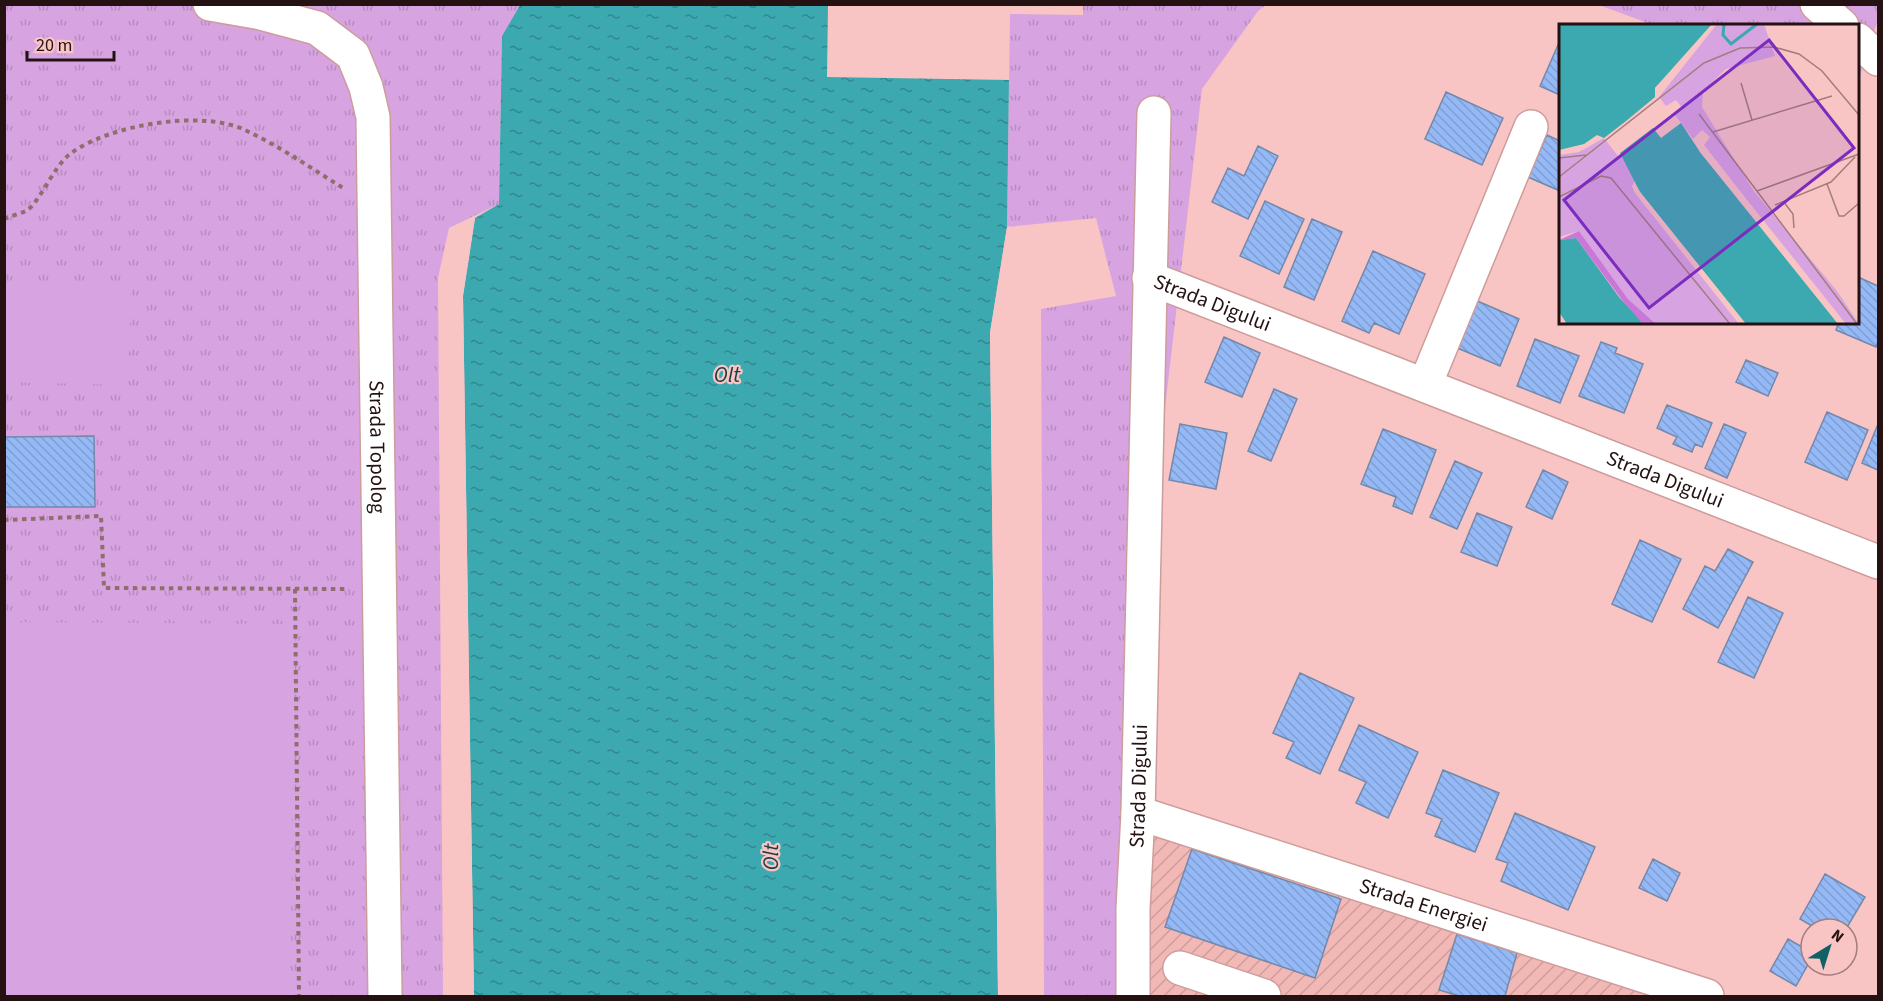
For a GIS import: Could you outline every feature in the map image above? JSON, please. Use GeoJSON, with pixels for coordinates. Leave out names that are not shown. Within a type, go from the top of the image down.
{"type":"FeatureCollection","features":[{"type":"Feature","properties":{"kind":"main road","name":"Strada Topolog"},"geometry":{"type":"LineString","coordinates":[[210,4],[261,13],[317,28],[353,55],[366,87],[373,117],[385,996]]}},
{"type":"Feature","properties":{"kind":"main road"},"geometry":{"type":"LineString","coordinates":[[1817,4],[1840,24]]}},
{"type":"Feature","properties":{"kind":"main road"},"geometry":{"type":"LineString","coordinates":[[1859,42],[1878,59]]}},
{"type":"Feature","properties":{"kind":"main road"},"geometry":{"type":"LineString","coordinates":[[1149,278],[1154,113]]}},
{"type":"Feature","properties":{"kind":"main road"},"geometry":{"type":"LineString","coordinates":[[1425,385],[1531,127]]}},
{"type":"Feature","properties":{"kind":"main road","name":"Strada Digului"},"geometry":{"type":"LineString","coordinates":[[1133,996],[1133,909],[1138,813],[1149,278],[1878,562]]}},
{"type":"Feature","properties":{"kind":"main road","name":"Strada Energiei"},"geometry":{"type":"LineString","coordinates":[[1138,813],[1707,996]]}},
{"type":"Feature","properties":{"kind":"main road"},"geometry":{"type":"LineString","coordinates":[[1180,969],[1251,994]]}},
{"type":"Feature","properties":{"kind":"path"},"geometry":{"type":"LineString","coordinates":[[4,219],[28,210],[59,163],[78,148],[112,132],[161,122],[208,122],[243,129],[374,207]]}},
{"type":"Feature","properties":{"kind":"path"},"geometry":{"type":"LineString","coordinates":[[4,520],[101,516],[104,588],[380,590]]}},
{"type":"Feature","properties":{"kind":"path"},"geometry":{"type":"LineString","coordinates":[[295,589],[299,996]]}},
{"type":"Feature","properties":{"kind":"shaded area"},"geometry":{"type":"Polygon","coordinates":[[[1121,788],[1692,996],[1127,996],[1121,788]]]}},
{"type":"Feature","properties":{"kind":"green space"},"geometry":{"type":"Polygon","coordinates":[[[1083,4],[1266,5],[1258,11],[1202,89],[1121,788],[1127,996],[1044,996],[1041,309],[1116,296],[1096,218],[1007,227],[1010,14],[1083,15],[1083,4]]]}},
{"type":"Feature","properties":{"kind":"green space"},"geometry":{"type":"Polygon","coordinates":[[[5,5],[520,5],[502,36],[499,204],[449,228],[438,278],[443,996],[5,996],[5,5]]]}},
{"type":"Feature","properties":{"kind":"green space"},"geometry":{"type":"Polygon","coordinates":[[[1599,5],[1878,5],[1878,19],[1859,79],[1859,24],[1650,24],[1599,5]]]}},
{"type":"Feature","properties":{"kind":"green space"},"geometry":{"type":"Polygon","coordinates":[[[5,282],[131,285],[128,385],[5,382],[5,282]]]}},
{"type":"Feature","properties":{"kind":"green space"},"geometry":{"type":"Polygon","coordinates":[[[5,622],[295,624],[290,996],[5,996],[5,622]]]}},
{"type":"Feature","properties":{"kind":"water","name":"Olt"},"geometry":{"type":"Polygon","coordinates":[[[520,5],[828,5],[827,77],[1009,80],[1007,227],[990,333],[998,996],[474,996],[463,296],[475,218],[499,204],[502,36],[520,5]]]}},
{"type":"Feature","properties":{"kind":"pier"},"geometry":{"type":"Polygon","coordinates":[[[475,218],[463,296],[474,996],[471,996],[460,296],[471,219],[475,218]]]}},
{"type":"Feature","properties":{"kind":"pier"},"geometry":{"type":"Polygon","coordinates":[[[1010,226],[993,333],[1001,996],[998,996],[990,333],[1007,227],[1010,226]]]}},
{"type":"Feature","properties":{"kind":"building"},"geometry":{"type":"Polygon","coordinates":[[[1558,45],[1559,95],[1540,86],[1558,45]]]}},
{"type":"Feature","properties":{"kind":"building"},"geometry":{"type":"Polygon","coordinates":[[[1446,92],[1503,118],[1482,165],[1425,139],[1446,92]]]}},
{"type":"Feature","properties":{"kind":"building"},"geometry":{"type":"Polygon","coordinates":[[[1547,135],[1559,141],[1559,191],[1528,177],[1547,135]]]}},
{"type":"Feature","properties":{"kind":"building"},"geometry":{"type":"Polygon","coordinates":[[[1258,146],[1278,156],[1248,219],[1212,202],[1228,168],[1244,176],[1258,146]]]}},
{"type":"Feature","properties":{"kind":"building"},"geometry":{"type":"Polygon","coordinates":[[[1265,201],[1304,219],[1279,274],[1240,256],[1265,201]]]}},
{"type":"Feature","properties":{"kind":"building"},"geometry":{"type":"Polygon","coordinates":[[[1312,219],[1342,232],[1314,300],[1284,287],[1312,219]]]}},
{"type":"Feature","properties":{"kind":"building"},"geometry":{"type":"Polygon","coordinates":[[[1373,251],[1425,274],[1399,334],[1374,323],[1369,333],[1342,321],[1373,251]]]}},
{"type":"Feature","properties":{"kind":"building"},"geometry":{"type":"Polygon","coordinates":[[[1859,277],[1878,286],[1878,341],[1876,347],[1836,330],[1838,324],[1859,324],[1859,277]]]}},
{"type":"Feature","properties":{"kind":"building"},"geometry":{"type":"Polygon","coordinates":[[[1475,300],[1519,319],[1500,366],[1455,347],[1475,300]]]}},
{"type":"Feature","properties":{"kind":"building"},"geometry":{"type":"Polygon","coordinates":[[[1224,337],[1260,353],[1242,397],[1205,382],[1224,337]]]}},
{"type":"Feature","properties":{"kind":"building"},"geometry":{"type":"Polygon","coordinates":[[[1535,339],[1579,356],[1560,403],[1517,386],[1535,339]]]}},
{"type":"Feature","properties":{"kind":"building"},"geometry":{"type":"Polygon","coordinates":[[[1601,342],[1617,348],[1615,353],[1643,364],[1624,413],[1579,396],[1601,342]]]}},
{"type":"Feature","properties":{"kind":"building"},"geometry":{"type":"Polygon","coordinates":[[[1746,360],[1778,373],[1768,396],[1736,382],[1746,360]]]}},
{"type":"Feature","properties":{"kind":"building"},"geometry":{"type":"Polygon","coordinates":[[[1274,389],[1297,399],[1271,461],[1248,451],[1274,389]]]}},
{"type":"Feature","properties":{"kind":"building"},"geometry":{"type":"Polygon","coordinates":[[[1667,405],[1712,423],[1702,447],[1695,444],[1692,452],[1673,444],[1677,437],[1657,428],[1667,405]]]}},
{"type":"Feature","properties":{"kind":"building"},"geometry":{"type":"Polygon","coordinates":[[[1827,412],[1868,430],[1847,480],[1805,462],[1827,412]]]}},
{"type":"Feature","properties":{"kind":"building"},"geometry":{"type":"Polygon","coordinates":[[[1180,424],[1227,433],[1216,489],[1169,480],[1180,424]]]}},
{"type":"Feature","properties":{"kind":"building"},"geometry":{"type":"Polygon","coordinates":[[[1724,424],[1746,433],[1727,478],[1705,468],[1724,424]]]}},
{"type":"Feature","properties":{"kind":"building"},"geometry":{"type":"Polygon","coordinates":[[[1878,424],[1878,470],[1862,463],[1878,424]]]}},
{"type":"Feature","properties":{"kind":"building"},"geometry":{"type":"Polygon","coordinates":[[[1383,429],[1436,450],[1412,514],[1393,506],[1396,497],[1361,484],[1383,429]]]}},
{"type":"Feature","properties":{"kind":"building"},"geometry":{"type":"Polygon","coordinates":[[[94,436],[95,507],[4,507],[4,437],[94,436]]]}},
{"type":"Feature","properties":{"kind":"building"},"geometry":{"type":"Polygon","coordinates":[[[1455,461],[1482,473],[1457,529],[1430,517],[1455,461]]]}},
{"type":"Feature","properties":{"kind":"building"},"geometry":{"type":"Polygon","coordinates":[[[1543,470],[1568,482],[1552,519],[1526,507],[1543,470]]]}},
{"type":"Feature","properties":{"kind":"building"},"geometry":{"type":"Polygon","coordinates":[[[1477,513],[1512,527],[1497,566],[1461,552],[1477,513]]]}},
{"type":"Feature","properties":{"kind":"building"},"geometry":{"type":"Polygon","coordinates":[[[1640,540],[1681,559],[1652,622],[1612,604],[1640,540]]]}},
{"type":"Feature","properties":{"kind":"building"},"geometry":{"type":"Polygon","coordinates":[[[1728,549],[1753,562],[1718,628],[1683,609],[1705,566],[1715,571],[1728,549]]]}},
{"type":"Feature","properties":{"kind":"building"},"geometry":{"type":"Polygon","coordinates":[[[1748,597],[1783,613],[1754,678],[1718,662],[1748,597]]]}},
{"type":"Feature","properties":{"kind":"building"},"geometry":{"type":"Polygon","coordinates":[[[1300,673],[1354,698],[1320,774],[1286,758],[1294,742],[1273,733],[1300,673]]]}},
{"type":"Feature","properties":{"kind":"building"},"geometry":{"type":"Polygon","coordinates":[[[1359,725],[1418,752],[1388,818],[1356,803],[1366,782],[1339,770],[1359,725]]]}},
{"type":"Feature","properties":{"kind":"building"},"geometry":{"type":"Polygon","coordinates":[[[1443,770],[1499,793],[1475,852],[1435,836],[1442,819],[1426,813],[1443,770]]]}},
{"type":"Feature","properties":{"kind":"building"},"geometry":{"type":"Polygon","coordinates":[[[1515,813],[1595,847],[1568,910],[1501,881],[1508,863],[1496,859],[1515,813]]]}},
{"type":"Feature","properties":{"kind":"building"},"geometry":{"type":"Polygon","coordinates":[[[1192,849],[1341,899],[1315,978],[1165,927],[1192,849]]]}},
{"type":"Feature","properties":{"kind":"building"},"geometry":{"type":"Polygon","coordinates":[[[1653,859],[1680,873],[1667,901],[1639,888],[1653,859]]]}},
{"type":"Feature","properties":{"kind":"building"},"geometry":{"type":"Polygon","coordinates":[[[1825,874],[1865,897],[1853,917],[1801,917],[1825,874]]]}},
{"type":"Feature","properties":{"kind":"building"},"geometry":{"type":"Polygon","coordinates":[[[1457,934],[1517,953],[1505,996],[1460,996],[1439,990],[1457,934]]]}},
{"type":"Feature","properties":{"kind":"building"},"geometry":{"type":"Polygon","coordinates":[[[1788,939],[1799,945],[1799,977],[1801,977],[1796,986],[1770,971],[1788,939]]]}}]}
